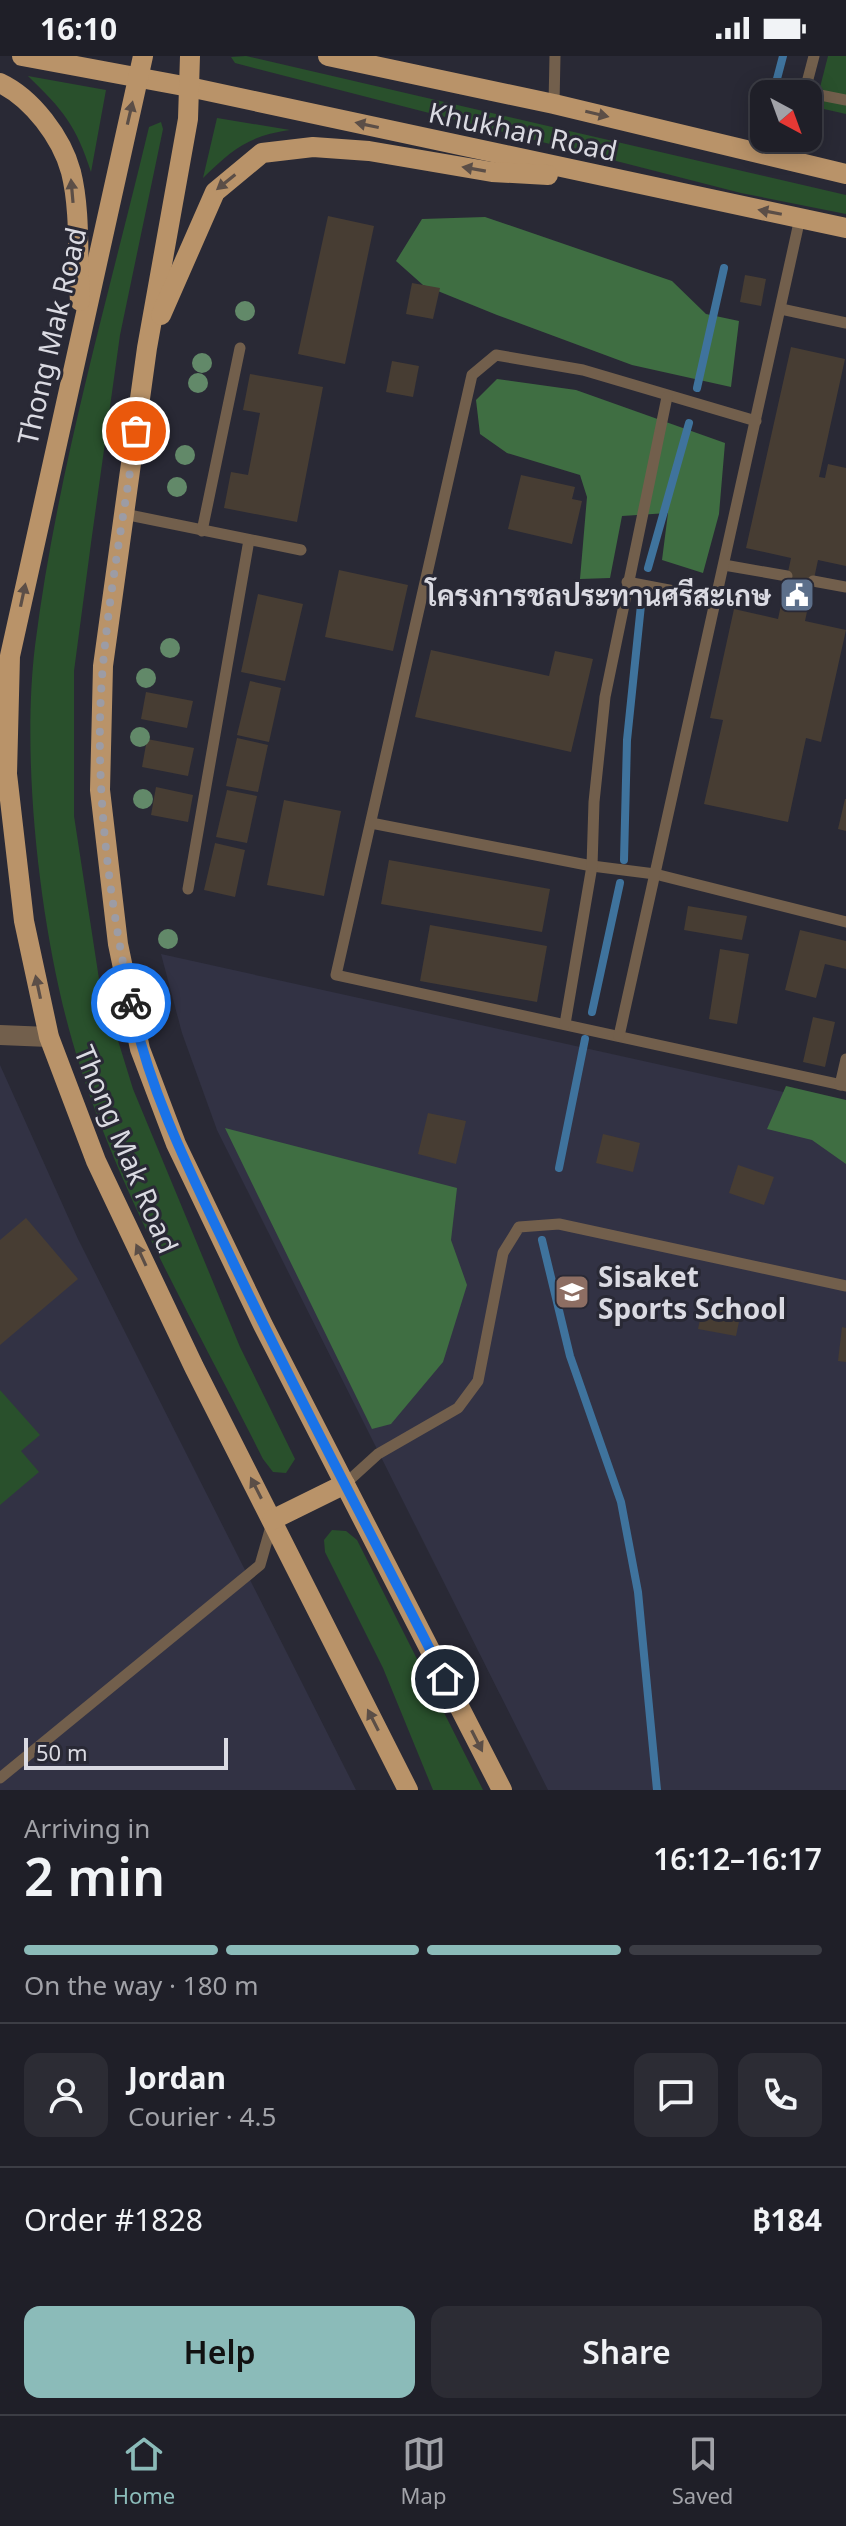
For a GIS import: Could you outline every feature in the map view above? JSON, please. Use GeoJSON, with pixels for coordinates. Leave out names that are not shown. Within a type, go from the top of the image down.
{"type":"FeatureCollection","features":[{"type":"Feature","properties":{"kind":"main road","name":"Khukhan Road"},"geometry":{"type":"LineString","coordinates":[[22,56],[189,87],[846,228]]}},
{"type":"Feature","properties":{"kind":"main road","name":"Thong Mak Road"},"geometry":{"type":"LineString","coordinates":[[143,56],[10,656],[4,774],[24,921],[49,1037],[96,1161],[194,1367],[408,1790]]}},
{"type":"Feature","properties":{"kind":"main road","name":"Thong Mak Road"},"geometry":{"type":"LineString","coordinates":[[190,56],[188,119],[147,348],[103,666],[100,790],[118,944],[140,1049],[176,1144],[263,1325],[502,1790]]}},
{"type":"Feature","properties":{"kind":"main road","name":"Khukhan Road"},"geometry":{"type":"LineString","coordinates":[[328,56],[554,104],[846,174]]}},
{"type":"Feature","properties":{"kind":"main road"},"geometry":{"type":"LineString","coordinates":[[361,56],[384,68]]}},
{"type":"Feature","properties":{"kind":"main road"},"geometry":{"type":"LineString","coordinates":[[0,83],[33,108],[55,137],[71,172],[82,325]]}},
{"type":"Feature","properties":{"kind":"main road"},"geometry":{"type":"LineString","coordinates":[[147,348],[215,192],[262,153],[313,147],[341,149],[492,172],[608,178]]}},
{"type":"Feature","properties":{"kind":"main road"},"geometry":{"type":"LineString","coordinates":[[272,1520],[345,1484]]}},
{"type":"Feature","properties":{"kind":"street"},"geometry":{"type":"LineString","coordinates":[[0,1035],[49,1037]]}},
{"type":"Feature","properties":{"kind":"lane"},"geometry":{"type":"LineString","coordinates":[[554,104],[555,56]]}},
{"type":"Feature","properties":{"kind":"lane"},"geometry":{"type":"LineString","coordinates":[[808,80],[814,56]]}},
{"type":"Feature","properties":{"kind":"lane"},"geometry":{"type":"LineString","coordinates":[[822,96],[846,100]]}},
{"type":"Feature","properties":{"kind":"lane"},"geometry":{"type":"LineString","coordinates":[[793,159],[794,152]]}},
{"type":"Feature","properties":{"kind":"lane"},"geometry":{"type":"LineString","coordinates":[[619,1036],[800,218]]}},
{"type":"Feature","properties":{"kind":"lane"},"geometry":{"type":"LineString","coordinates":[[781,309],[846,323]]}},
{"type":"Feature","properties":{"kind":"lane"},"geometry":{"type":"LineString","coordinates":[[202,531],[240,348]]}},
{"type":"Feature","properties":{"kind":"lane"},"geometry":{"type":"LineString","coordinates":[[756,421],[583,370],[496,355],[472,375],[336,975],[843,1085],[846,1059]]}},
{"type":"Feature","properties":{"kind":"lane"},"geometry":{"type":"LineString","coordinates":[[565,1024],[592,866],[594,802],[605,697],[667,397]]}},
{"type":"Feature","properties":{"kind":"lane"},"geometry":{"type":"LineString","coordinates":[[124,514],[301,550]]}},
{"type":"Feature","properties":{"kind":"lane"},"geometry":{"type":"LineString","coordinates":[[188,889],[249,540]]}},
{"type":"Feature","properties":{"kind":"lane"},"geometry":{"type":"LineString","coordinates":[[724,565],[787,576]]}},
{"type":"Feature","properties":{"kind":"lane"},"geometry":{"type":"LineString","coordinates":[[813,581],[846,587]]}},
{"type":"Feature","properties":{"kind":"lane"},"geometry":{"type":"LineString","coordinates":[[627,582],[716,599]]}},
{"type":"Feature","properties":{"kind":"lane"},"geometry":{"type":"LineString","coordinates":[[371,823],[592,866],[655,874],[846,922]]}},
{"type":"Feature","properties":{"kind":"lane"},"geometry":{"type":"LineString","coordinates":[[345,1484],[378,1454],[458,1408],[478,1381],[503,1253],[519,1227],[559,1224],[846,1286]]}},
{"type":"Feature","properties":{"kind":"lane"},"geometry":{"type":"LineString","coordinates":[[2,1773],[260,1565],[272,1520]]}},
{"type":"Feature","properties":{"kind":"shaded area","name":"Sisaket Sports School"},"geometry":{"type":"Polygon","coordinates":[[[161,954],[846,1106],[846,1790],[548,1790],[217,1130],[182,1033],[161,954]]]}},
{"type":"Feature","properties":{"kind":"shaded area"},"geometry":{"type":"Polygon","coordinates":[[[0,1065],[78,1239],[356,1790],[0,1790],[0,1065]]]}},
{"type":"Feature","properties":{"kind":"green space"},"geometry":{"type":"Polygon","coordinates":[[[246,56],[846,195],[846,214],[741,193],[235,63],[231,57],[246,56]]]}},
{"type":"Feature","properties":{"kind":"green space"},"geometry":{"type":"Polygon","coordinates":[[[828,56],[846,56],[846,114],[822,109],[822,80],[828,56]]]}},
{"type":"Feature","properties":{"kind":"green space"},"geometry":{"type":"Polygon","coordinates":[[[28,76],[106,90],[91,172],[67,119],[28,76]]]}},
{"type":"Feature","properties":{"kind":"green space"},"geometry":{"type":"Polygon","coordinates":[[[217,118],[290,130],[242,145],[203,178],[217,118]]]}},
{"type":"Feature","properties":{"kind":"green space"},"geometry":{"type":"Polygon","coordinates":[[[161,122],[163,129],[120,335],[74,671],[74,816],[99,979],[133,1089],[240,1347],[295,1459],[286,1473],[273,1472],[263,1459],[158,1254],[110,1148],[89,1095],[61,996],[36,844],[30,741],[31,692],[35,646],[56,515],[149,127],[161,122]]]}},
{"type":"Feature","properties":{"kind":"green space"},"geometry":{"type":"Polygon","coordinates":[[[485,217],[672,281],[706,314],[739,321],[731,387],[632,365],[497,315],[423,285],[396,261],[422,219],[485,217]]]}},
{"type":"Feature","properties":{"kind":"green space"},"geometry":{"type":"Polygon","coordinates":[[[497,379],[576,390],[725,443],[719,514],[703,573],[662,560],[668,513],[622,516],[610,578],[580,579],[587,497],[580,475],[507,453],[480,434],[476,400],[497,379]]]}},
{"type":"Feature","properties":{"kind":"green space"},"geometry":{"type":"Polygon","coordinates":[[[786,1086],[846,1100],[846,1164],[812,1140],[767,1129],[786,1086]]]}},
{"type":"Feature","properties":{"kind":"green space"},"geometry":{"type":"Polygon","coordinates":[[[225,1128],[457,1188],[451,1240],[467,1285],[443,1362],[391,1424],[372,1429],[225,1128]]]}},
{"type":"Feature","properties":{"kind":"green space"},"geometry":{"type":"Polygon","coordinates":[[[0,1390],[40,1435],[21,1451],[39,1472],[0,1505],[0,1390]]]}},
{"type":"Feature","properties":{"kind":"green space"},"geometry":{"type":"Polygon","coordinates":[[[332,1530],[346,1531],[357,1540],[483,1790],[433,1790],[383,1668],[325,1552],[324,1540],[332,1530]]]}},
{"type":"Feature","properties":{"kind":"building"},"geometry":{"type":"Polygon","coordinates":[[[328,216],[374,226],[345,364],[298,354],[328,216]]]}},
{"type":"Feature","properties":{"kind":"building"},"geometry":{"type":"Polygon","coordinates":[[[745,275],[766,279],[761,306],[740,302],[745,275]]]}},
{"type":"Feature","properties":{"kind":"building"},"geometry":{"type":"Polygon","coordinates":[[[412,283],[440,288],[433,319],[406,314],[412,283]]]}},
{"type":"Feature","properties":{"kind":"building","name":"โครงการชลประทานศรีสะเกษ"},"geometry":{"type":"Polygon","coordinates":[[[791,347],[845,359],[819,477],[825,478],[828,464],[846,468],[846,566],[818,560],[805,621],[846,630],[821,742],[806,738],[788,822],[704,804],[723,720],[710,718],[734,609],[778,619],[791,558],[746,548],[791,347]]]}},
{"type":"Feature","properties":{"kind":"building"},"geometry":{"type":"Polygon","coordinates":[[[392,361],[419,366],[413,397],[386,392],[392,361]]]}},
{"type":"Feature","properties":{"kind":"building"},"geometry":{"type":"Polygon","coordinates":[[[250,374],[323,387],[297,522],[224,508],[231,472],[248,475],[260,413],[243,410],[250,374]]]}},
{"type":"Feature","properties":{"kind":"building"},"geometry":{"type":"Polygon","coordinates":[[[521,475],[575,487],[572,499],[582,501],[572,544],[508,529],[521,475]]]}},
{"type":"Feature","properties":{"kind":"building"},"geometry":{"type":"Polygon","coordinates":[[[339,570],[408,585],[393,651],[325,637],[339,570]]]}},
{"type":"Feature","properties":{"kind":"building"},"geometry":{"type":"Polygon","coordinates":[[[258,594],[303,604],[285,681],[241,672],[258,594]]]}},
{"type":"Feature","properties":{"kind":"building"},"geometry":{"type":"Polygon","coordinates":[[[431,650],[549,676],[555,651],[593,659],[571,752],[415,717],[431,650]]]}},
{"type":"Feature","properties":{"kind":"building"},"geometry":{"type":"Polygon","coordinates":[[[250,681],[281,688],[269,742],[237,735],[250,681]]]}},
{"type":"Feature","properties":{"kind":"building"},"geometry":{"type":"Polygon","coordinates":[[[146,692],[193,701],[187,728],[141,719],[146,692]]]}},
{"type":"Feature","properties":{"kind":"building"},"geometry":{"type":"Polygon","coordinates":[[[237,738],[268,745],[258,792],[226,786],[237,738]]]}},
{"type":"Feature","properties":{"kind":"building"},"geometry":{"type":"Polygon","coordinates":[[[147,739],[194,748],[188,776],[142,767],[147,739]]]}},
{"type":"Feature","properties":{"kind":"building"},"geometry":{"type":"Polygon","coordinates":[[[156,787],[193,795],[188,822],[151,815],[156,787]]]}},
{"type":"Feature","properties":{"kind":"building"},"geometry":{"type":"Polygon","coordinates":[[[227,790],[257,796],[247,843],[216,837],[227,790]]]}},
{"type":"Feature","properties":{"kind":"building"},"geometry":{"type":"Polygon","coordinates":[[[846,799],[846,831],[838,829],[846,799]]]}},
{"type":"Feature","properties":{"kind":"building"},"geometry":{"type":"Polygon","coordinates":[[[284,800],[341,811],[324,896],[267,885],[284,800]]]}},
{"type":"Feature","properties":{"kind":"building"},"geometry":{"type":"Polygon","coordinates":[[[215,843],[245,850],[235,897],[204,890],[215,843]]]}},
{"type":"Feature","properties":{"kind":"building"},"geometry":{"type":"Polygon","coordinates":[[[389,860],[550,889],[542,932],[381,904],[389,860]]]}},
{"type":"Feature","properties":{"kind":"building"},"geometry":{"type":"Polygon","coordinates":[[[688,906],[747,916],[742,940],[684,930],[688,906]]]}},
{"type":"Feature","properties":{"kind":"building"},"geometry":{"type":"Polygon","coordinates":[[[430,925],[547,946],[537,1002],[420,981],[430,925]]]}},
{"type":"Feature","properties":{"kind":"building"},"geometry":{"type":"Polygon","coordinates":[[[800,930],[846,941],[846,969],[825,964],[816,998],[785,990],[800,930]]]}},
{"type":"Feature","properties":{"kind":"building"},"geometry":{"type":"Polygon","coordinates":[[[720,949],[749,954],[737,1024],[709,1019],[720,949]]]}},
{"type":"Feature","properties":{"kind":"building"},"geometry":{"type":"Polygon","coordinates":[[[813,1017],[835,1022],[825,1067],[803,1062],[813,1017]]]}},
{"type":"Feature","properties":{"kind":"building"},"geometry":{"type":"Polygon","coordinates":[[[428,1113],[466,1121],[456,1164],[418,1154],[428,1113]]]}},
{"type":"Feature","properties":{"kind":"building"},"geometry":{"type":"Polygon","coordinates":[[[603,1134],[640,1143],[633,1172],[596,1163],[603,1134]]]}},
{"type":"Feature","properties":{"kind":"building"},"geometry":{"type":"Polygon","coordinates":[[[738,1165],[774,1177],[764,1205],[729,1193],[738,1165]]]}},
{"type":"Feature","properties":{"kind":"building"},"geometry":{"type":"Polygon","coordinates":[[[26,1218],[78,1279],[0,1345],[0,1240],[26,1218]]]}},
{"type":"Feature","properties":{"kind":"building"},"geometry":{"type":"Polygon","coordinates":[[[703,1305],[741,1312],[736,1336],[698,1329],[703,1305]]]}},
{"type":"Feature","properties":{"kind":"building"},"geometry":{"type":"Polygon","coordinates":[[[842,1327],[846,1328],[846,1362],[838,1361],[842,1327]]]}},
{"type":"Feature","properties":{"kind":"waterway"},"geometry":{"type":"LineString","coordinates":[[777,80],[783,56]]}},
{"type":"Feature","properties":{"kind":"waterway"},"geometry":{"type":"LineString","coordinates":[[697,388],[724,268]]}},
{"type":"Feature","properties":{"kind":"waterway"},"geometry":{"type":"LineString","coordinates":[[648,568],[689,423]]}},
{"type":"Feature","properties":{"kind":"waterway"},"geometry":{"type":"LineString","coordinates":[[624,860],[627,740],[641,605]]}},
{"type":"Feature","properties":{"kind":"waterway"},"geometry":{"type":"LineString","coordinates":[[592,1012],[620,883]]}},
{"type":"Feature","properties":{"kind":"waterway"},"geometry":{"type":"LineString","coordinates":[[559,1168],[585,1039]]}},
{"type":"Feature","properties":{"kind":"waterway"},"geometry":{"type":"LineString","coordinates":[[542,1240],[570,1356],[621,1502],[638,1592],[657,1790]]}},
{"type":"Feature","properties":{"kind":"way so far"},"geometry":{"type":"LineString","coordinates":[[131,1003],[118,944],[100,790],[103,666],[136,431]]}},
{"type":"Feature","properties":{"kind":"place","name":"โครงการชลประทานศรีสะเกษ"},"geometry":{"type":"Point","coordinates":[797,595]}},
{"type":"Feature","properties":{"kind":"place","name":"Sisaket Sports School"},"geometry":{"type":"Point","coordinates":[572,1292]}},
{"type":"Feature","properties":{"kind":"route"},"geometry":{"type":"LineString","coordinates":[[131,1003],[140,1049],[176,1144],[263,1325],[445,1679]]}}]}
